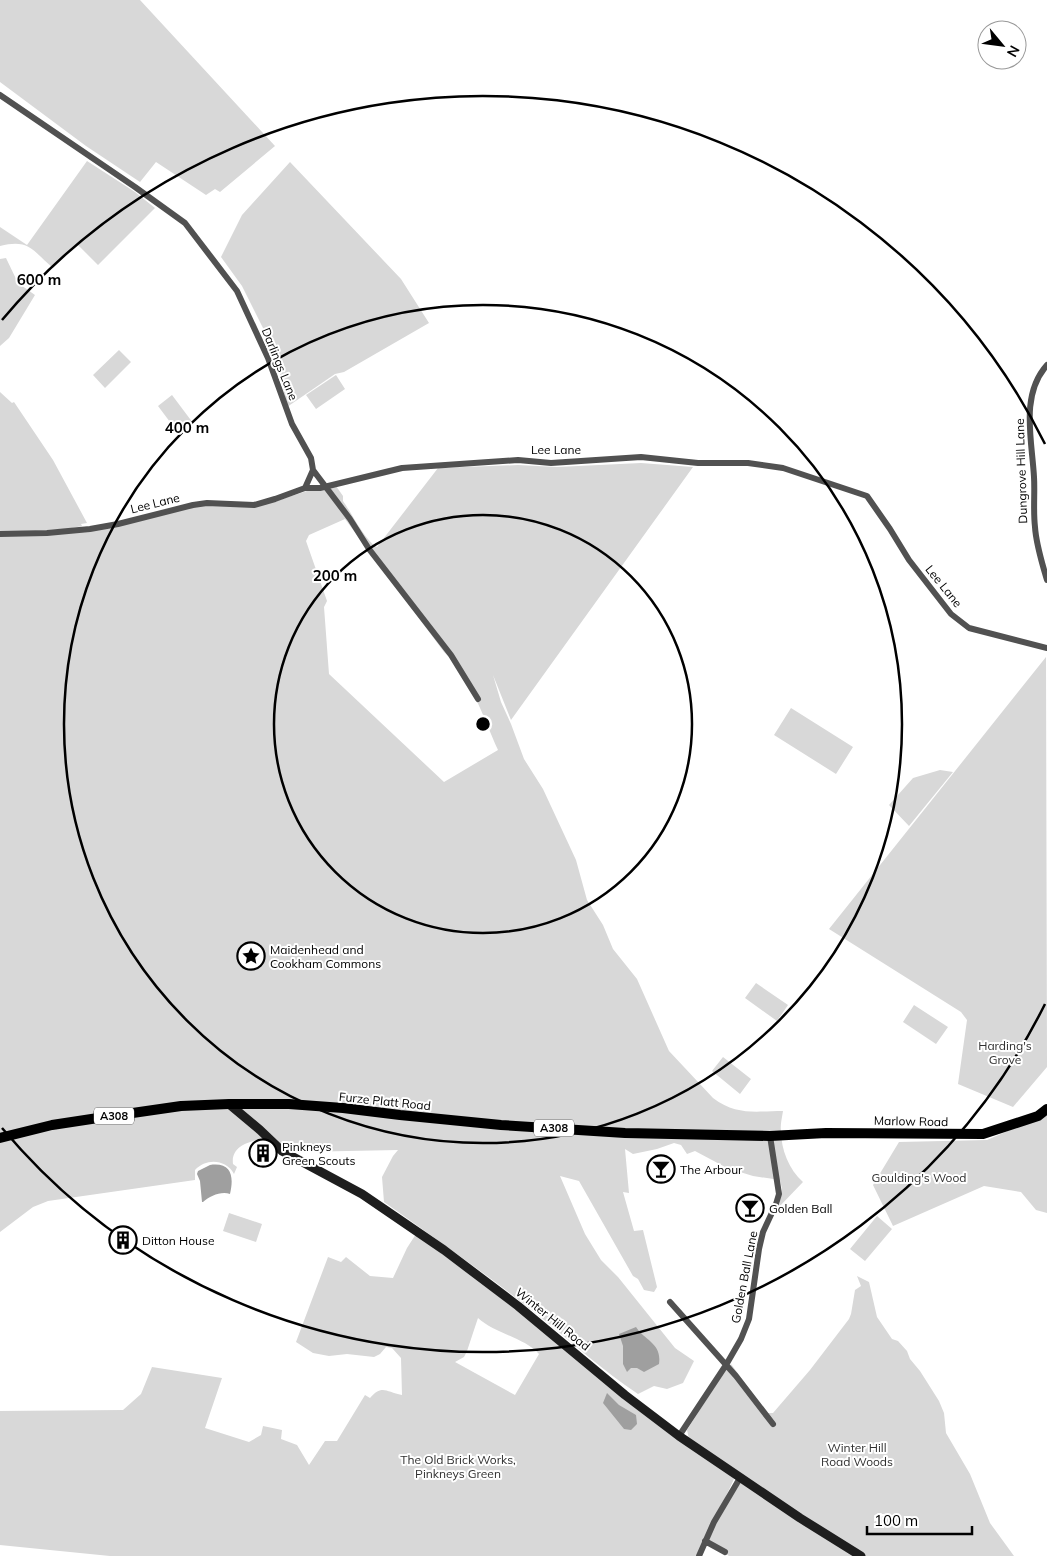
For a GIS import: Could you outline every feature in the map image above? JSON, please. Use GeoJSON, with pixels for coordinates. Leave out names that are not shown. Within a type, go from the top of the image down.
{"type":"FeatureCollection","features":[{"type":"Feature","properties":{"kind":"main road","name":"Furze Platt Road"},"geometry":{"type":"LineString","coordinates":[[0,1138],[52,1125],[89,1119],[181,1106],[229,1104],[289,1104],[492,1124],[625,1133],[770,1136]]}},
{"type":"Feature","properties":{"kind":"main road","name":"Marlow Road"},"geometry":{"type":"LineString","coordinates":[[770,1136],[826,1133],[983,1134],[1038,1116],[1047,1109]]}},
{"type":"Feature","properties":{"kind":"street","name":"Darlings Lane"},"geometry":{"type":"LineString","coordinates":[[0,96],[185,223],[237,291],[268,358],[292,424],[311,458],[313,470],[350,519],[369,549],[428,623],[451,655],[478,699]]}},
{"type":"Feature","properties":{"kind":"street","name":"Dungrove Hill Lane"},"geometry":{"type":"LineString","coordinates":[[1047,365],[1039,377],[1030,401],[1030,428],[1035,528],[1047,580]]}},
{"type":"Feature","properties":{"kind":"street","name":"Lee Lane"},"geometry":{"type":"LineString","coordinates":[[0,534],[47,533],[90,529],[207,503],[254,505],[275,500],[305,488],[320,488],[402,468],[518,460],[551,463],[640,456],[698,463],[748,463],[783,468],[867,496],[931,590],[951,614],[969,628],[1047,648]]}},
{"type":"Feature","properties":{"kind":"street"},"geometry":{"type":"LineString","coordinates":[[305,488],[313,470]]}},
{"type":"Feature","properties":{"kind":"street","name":"Winter Hill Road"},"geometry":{"type":"LineString","coordinates":[[229,1104],[282,1151],[362,1194],[444,1250],[518,1306],[625,1395],[680,1436],[800,1518],[861,1556]]}},
{"type":"Feature","properties":{"kind":"street","name":"Golden Ball Lane"},"geometry":{"type":"LineString","coordinates":[[680,1436],[726,1365],[741,1339],[749,1320],[759,1249],[779,1194],[770,1136]]}},
{"type":"Feature","properties":{"kind":"street"},"geometry":{"type":"LineString","coordinates":[[670,1302],[726,1365],[772,1424]]}},
{"type":"Feature","properties":{"kind":"street"},"geometry":{"type":"LineString","coordinates":[[699,1556],[714,1522],[740,1478]]}},
{"type":"Feature","properties":{"kind":"street"},"geometry":{"type":"LineString","coordinates":[[706,1541],[725,1552]]}},
{"type":"Feature","properties":{"kind":"green space"},"geometry":{"type":"Polygon","coordinates":[[[0,0],[140,0],[275,146],[220,192],[215,189],[206,195],[156,162],[140,182],[86,146],[0,82],[0,0]]]}},
{"type":"Feature","properties":{"kind":"green space"},"geometry":{"type":"Polygon","coordinates":[[[87,161],[135,192],[155,208],[98,265],[77,244],[53,268],[35,251],[24,245],[10,244],[0,246],[0,227],[27,245],[87,161]]]}},
{"type":"Feature","properties":{"kind":"green space"},"geometry":{"type":"Polygon","coordinates":[[[290,162],[401,279],[429,323],[344,372],[335,374],[287,407],[276,354],[242,286],[221,257],[242,215],[290,162]]]}},
{"type":"Feature","properties":{"kind":"green space"},"geometry":{"type":"Polygon","coordinates":[[[6,258],[18,283],[35,295],[9,338],[0,346],[0,259],[6,258]]]}},
{"type":"Feature","properties":{"kind":"green space"},"geometry":{"type":"Polygon","coordinates":[[[119,350],[131,362],[105,388],[93,375],[119,350]]]}},
{"type":"Feature","properties":{"kind":"green space"},"geometry":{"type":"Polygon","coordinates":[[[336,375],[345,389],[316,409],[306,395],[336,375]]]}},
{"type":"Feature","properties":{"kind":"green space"},"geometry":{"type":"Polygon","coordinates":[[[0,392],[12,403],[14,402],[53,460],[87,523],[67,529],[0,532],[0,392]]]}},
{"type":"Feature","properties":{"kind":"green space"},"geometry":{"type":"Polygon","coordinates":[[[172,395],[193,423],[179,434],[158,406],[172,395]]]}},
{"type":"Feature","properties":{"kind":"green space"},"geometry":{"type":"Polygon","coordinates":[[[641,463],[693,467],[511,720],[493,675],[501,702],[524,759],[543,789],[576,860],[587,900],[603,925],[613,949],[637,979],[669,1051],[713,1098],[722,1104],[730,1108],[755,1112],[783,1111],[781,1138],[784,1152],[794,1172],[803,1182],[779,1207],[782,1189],[780,1180],[753,1176],[727,1168],[695,1151],[687,1154],[681,1145],[674,1143],[633,1154],[625,1149],[629,1193],[623,1192],[634,1231],[643,1230],[657,1287],[654,1292],[644,1290],[638,1279],[633,1276],[579,1181],[560,1176],[585,1234],[601,1260],[618,1277],[675,1348],[694,1361],[683,1383],[667,1389],[654,1386],[638,1394],[501,1287],[384,1202],[382,1177],[398,1150],[297,1152],[285,1148],[269,1134],[266,1144],[257,1140],[243,1145],[236,1151],[233,1164],[237,1167],[234,1174],[226,1165],[210,1162],[195,1170],[195,1180],[48,1201],[33,1207],[0,1232],[0,536],[68,533],[208,504],[267,504],[307,491],[336,486],[359,526],[368,539],[377,547],[438,468],[518,465],[557,467],[641,463]],[[345,519],[309,535],[306,541],[327,601],[324,607],[329,674],[444,782],[498,750],[469,685],[462,673],[444,652],[345,519]]]}},
{"type":"Feature","properties":{"kind":"green space","name":"Harding's Grove"},"geometry":{"type":"Polygon","coordinates":[[[1046,657],[1047,1067],[1013,1107],[958,1084],[967,1020],[961,1012],[829,929],[1046,657]]]}},
{"type":"Feature","properties":{"kind":"green space"},"geometry":{"type":"Polygon","coordinates":[[[791,708],[853,747],[836,774],[774,735],[791,708]]]}},
{"type":"Feature","properties":{"kind":"green space"},"geometry":{"type":"Polygon","coordinates":[[[940,770],[953,772],[909,826],[889,805],[913,778],[940,770]]]}},
{"type":"Feature","properties":{"kind":"green space"},"geometry":{"type":"Polygon","coordinates":[[[756,983],[788,1005],[777,1021],[745,998],[756,983]]]}},
{"type":"Feature","properties":{"kind":"green space"},"geometry":{"type":"Polygon","coordinates":[[[914,1005],[948,1027],[936,1044],[903,1022],[914,1005]]]}},
{"type":"Feature","properties":{"kind":"green space"},"geometry":{"type":"Polygon","coordinates":[[[723,1057],[751,1079],[740,1094],[712,1071],[723,1057]]]}},
{"type":"Feature","properties":{"kind":"green space","name":"Goulding's Wood"},"geometry":{"type":"Polygon","coordinates":[[[1047,1113],[1047,1213],[1036,1210],[1021,1192],[984,1186],[893,1226],[873,1185],[899,1142],[987,1140],[1047,1113]]]}},
{"type":"Feature","properties":{"kind":"green space"},"geometry":{"type":"Polygon","coordinates":[[[229,1213],[262,1224],[256,1242],[223,1231],[229,1213]]]}},
{"type":"Feature","properties":{"kind":"green space"},"geometry":{"type":"Polygon","coordinates":[[[877,1216],[892,1229],[865,1261],[850,1249],[877,1216]]]}},
{"type":"Feature","properties":{"kind":"green space","name":"The Old Brick Works, Pinkneys Green"},"geometry":{"type":"Polygon","coordinates":[[[416,1234],[520,1312],[734,1479],[698,1556],[110,1556],[0,1545],[0,1411],[123,1410],[141,1394],[152,1367],[222,1378],[205,1428],[249,1442],[261,1435],[263,1426],[282,1430],[281,1439],[297,1445],[309,1465],[325,1441],[337,1441],[365,1395],[370,1398],[378,1391],[384,1390],[402,1395],[401,1358],[392,1348],[386,1347],[380,1354],[374,1357],[347,1354],[329,1356],[313,1353],[296,1342],[328,1257],[341,1262],[346,1257],[370,1276],[393,1278],[416,1234]],[[478,1318],[464,1357],[455,1362],[515,1395],[539,1354],[533,1348],[478,1318]]]}},
{"type":"Feature","properties":{"kind":"green space","name":"Winter Hill Road Woods"},"geometry":{"type":"Polygon","coordinates":[[[857,1276],[869,1282],[877,1317],[892,1339],[898,1341],[907,1351],[910,1359],[939,1401],[944,1413],[946,1433],[970,1474],[990,1523],[1014,1556],[729,1556],[706,1542],[735,1480],[747,1486],[689,1439],[687,1430],[731,1364],[767,1413],[773,1413],[810,1370],[849,1319],[855,1290],[861,1286],[857,1276]]]}},
{"type":"Feature","properties":{"kind":"shaded area"},"geometry":{"type":"Polygon","coordinates":[[[210,1165],[223,1166],[230,1172],[232,1182],[230,1194],[216,1195],[202,1202],[200,1181],[197,1174],[198,1171],[210,1165]]]}},
{"type":"Feature","properties":{"kind":"shaded area"},"geometry":{"type":"Polygon","coordinates":[[[636,1327],[658,1351],[659,1364],[644,1372],[637,1368],[631,1368],[627,1372],[623,1364],[623,1346],[619,1334],[636,1327]]]}},
{"type":"Feature","properties":{"kind":"shaded area"},"geometry":{"type":"Polygon","coordinates":[[[607,1393],[619,1405],[636,1415],[637,1424],[631,1430],[624,1429],[603,1403],[607,1393]]]}},
{"type":"Feature","properties":{"kind":"place","name":"Maidenhead and Cookham Commons"},"geometry":{"type":"Point","coordinates":[251,956]}},
{"type":"Feature","properties":{"kind":"place","name":"Pinkneys Green Scouts"},"geometry":{"type":"Point","coordinates":[263,1153]}},
{"type":"Feature","properties":{"kind":"place","name":"The Arbour"},"geometry":{"type":"Point","coordinates":[661,1169]}},
{"type":"Feature","properties":{"kind":"place","name":"Golden Ball"},"geometry":{"type":"Point","coordinates":[750,1208]}},
{"type":"Feature","properties":{"kind":"place","name":"Ditton House"},"geometry":{"type":"Point","coordinates":[123,1240]}}]}
